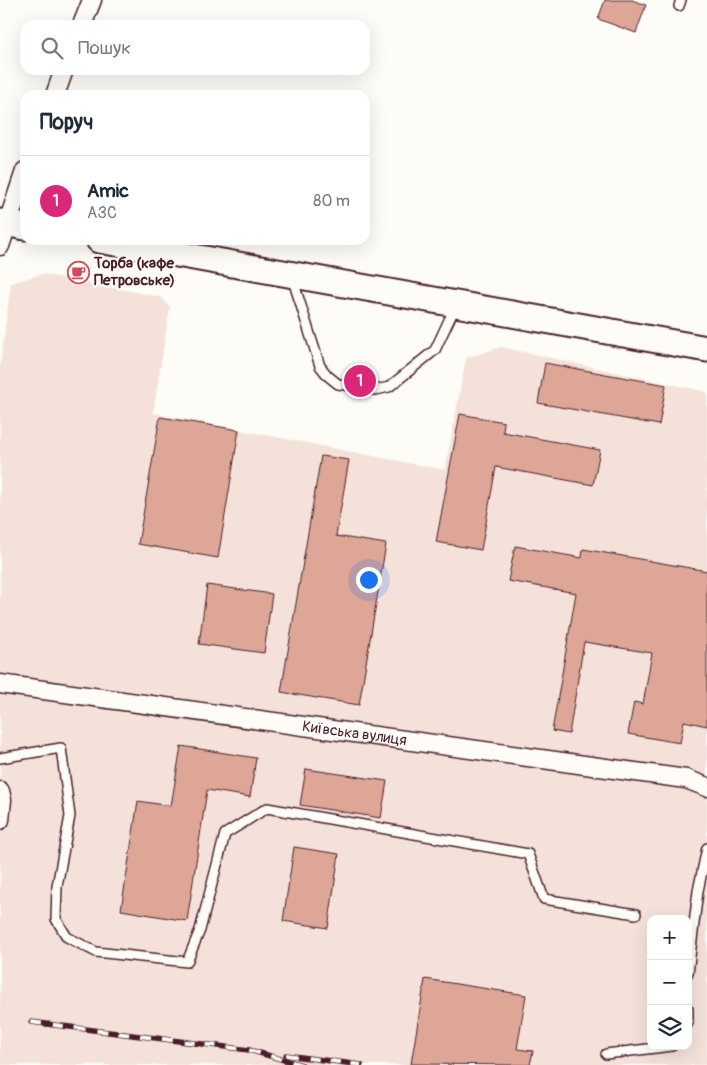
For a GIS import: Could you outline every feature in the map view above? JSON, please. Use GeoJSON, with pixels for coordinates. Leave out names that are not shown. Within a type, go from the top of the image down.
{"type":"FeatureCollection","features":[{"type":"Feature","properties":{"kind":"main road"},"geometry":{"type":"LineString","coordinates":[[126,245],[707,349]]}},
{"type":"Feature","properties":{"kind":"street"},"geometry":{"type":"LineString","coordinates":[[84,20],[92,0]]}},
{"type":"Feature","properties":{"kind":"street"},"geometry":{"type":"LineString","coordinates":[[57,90],[62,75]]}},
{"type":"Feature","properties":{"kind":"street"},"geometry":{"type":"LineString","coordinates":[[8,230],[20,188]]}},
{"type":"Feature","properties":{"kind":"street","name":"Київська вулиця"},"geometry":{"type":"LineString","coordinates":[[0,684],[686,779],[707,787]]}},
{"type":"Feature","properties":{"kind":"street"},"geometry":{"type":"LineString","coordinates":[[0,791],[2,800],[0,820]]}},
{"type":"Feature","properties":{"kind":"lane"},"geometry":{"type":"LineString","coordinates":[[291,275],[320,366],[338,384],[376,390],[389,387],[401,379],[435,350],[456,304]]}},
{"type":"Feature","properties":{"kind":"lane"},"geometry":{"type":"LineString","coordinates":[[0,758],[61,748],[70,816],[57,886],[56,919],[67,937],[96,952],[187,962],[200,930],[225,834],[267,808],[528,854],[544,899],[636,914]]}},
{"type":"Feature","properties":{"kind":"lane"},"geometry":{"type":"LineString","coordinates":[[690,960],[698,891],[707,848]]}},
{"type":"Feature","properties":{"kind":"lane"},"geometry":{"type":"LineString","coordinates":[[606,1054],[647,1049]]}},
{"type":"Feature","properties":{"kind":"shaded area"},"geometry":{"type":"Polygon","coordinates":[[[42,274],[161,297],[170,308],[153,413],[445,470],[466,358],[501,347],[707,392],[707,1065],[0,1065],[0,367],[11,283],[42,274]]]}},
{"type":"Feature","properties":{"kind":"building"},"geometry":{"type":"Polygon","coordinates":[[[605,0],[632,0],[646,5],[636,33],[598,19],[605,0]]]}},
{"type":"Feature","properties":{"kind":"building"},"geometry":{"type":"Polygon","coordinates":[[[545,363],[666,385],[659,425],[538,403],[545,363]]]}},
{"type":"Feature","properties":{"kind":"building"},"geometry":{"type":"Polygon","coordinates":[[[460,414],[504,422],[503,432],[600,450],[593,485],[496,467],[481,550],[436,542],[460,414]]]}},
{"type":"Feature","properties":{"kind":"building"},"geometry":{"type":"Polygon","coordinates":[[[160,417],[239,430],[218,558],[138,544],[160,417]]]}},
{"type":"Feature","properties":{"kind":"building"},"geometry":{"type":"Polygon","coordinates":[[[321,456],[349,460],[336,536],[386,544],[359,705],[281,692],[321,456]]]}},
{"type":"Feature","properties":{"kind":"building"},"geometry":{"type":"Polygon","coordinates":[[[515,546],[582,558],[583,549],[707,571],[707,726],[684,721],[680,743],[628,734],[634,702],[643,704],[652,653],[584,642],[569,734],[552,731],[576,593],[508,581],[515,546]]]}},
{"type":"Feature","properties":{"kind":"building"},"geometry":{"type":"Polygon","coordinates":[[[207,585],[272,594],[264,653],[199,644],[207,585]]]}},
{"type":"Feature","properties":{"kind":"building"},"geometry":{"type":"Polygon","coordinates":[[[181,746],[256,758],[250,797],[207,790],[187,921],[121,910],[138,801],[171,806],[181,746]]]}},
{"type":"Feature","properties":{"kind":"building"},"geometry":{"type":"Polygon","coordinates":[[[306,769],[387,781],[381,818],[300,805],[306,769]]]}},
{"type":"Feature","properties":{"kind":"building"},"geometry":{"type":"Polygon","coordinates":[[[294,847],[339,854],[328,928],[283,921],[294,847]]]}},
{"type":"Feature","properties":{"kind":"building"},"geometry":{"type":"Polygon","coordinates":[[[425,979],[526,995],[517,1049],[533,1051],[530,1065],[411,1064],[425,979]]]}},
{"type":"Feature","properties":{"kind":"railway"},"geometry":{"type":"LineString","coordinates":[[31,1022],[249,1050],[302,1065]]}},
{"type":"Feature","properties":{"kind":"railway"},"geometry":{"type":"LineString","coordinates":[[286,1055],[361,1065]]}},
{"type":"Feature","properties":{"kind":"place","name":"Торба (кафе Петровське)"},"geometry":{"type":"Point","coordinates":[78,272]}},
{"type":"Feature","properties":{"kind":"place","name":"Amic"},"geometry":{"type":"Point","coordinates":[360,381]}}]}
